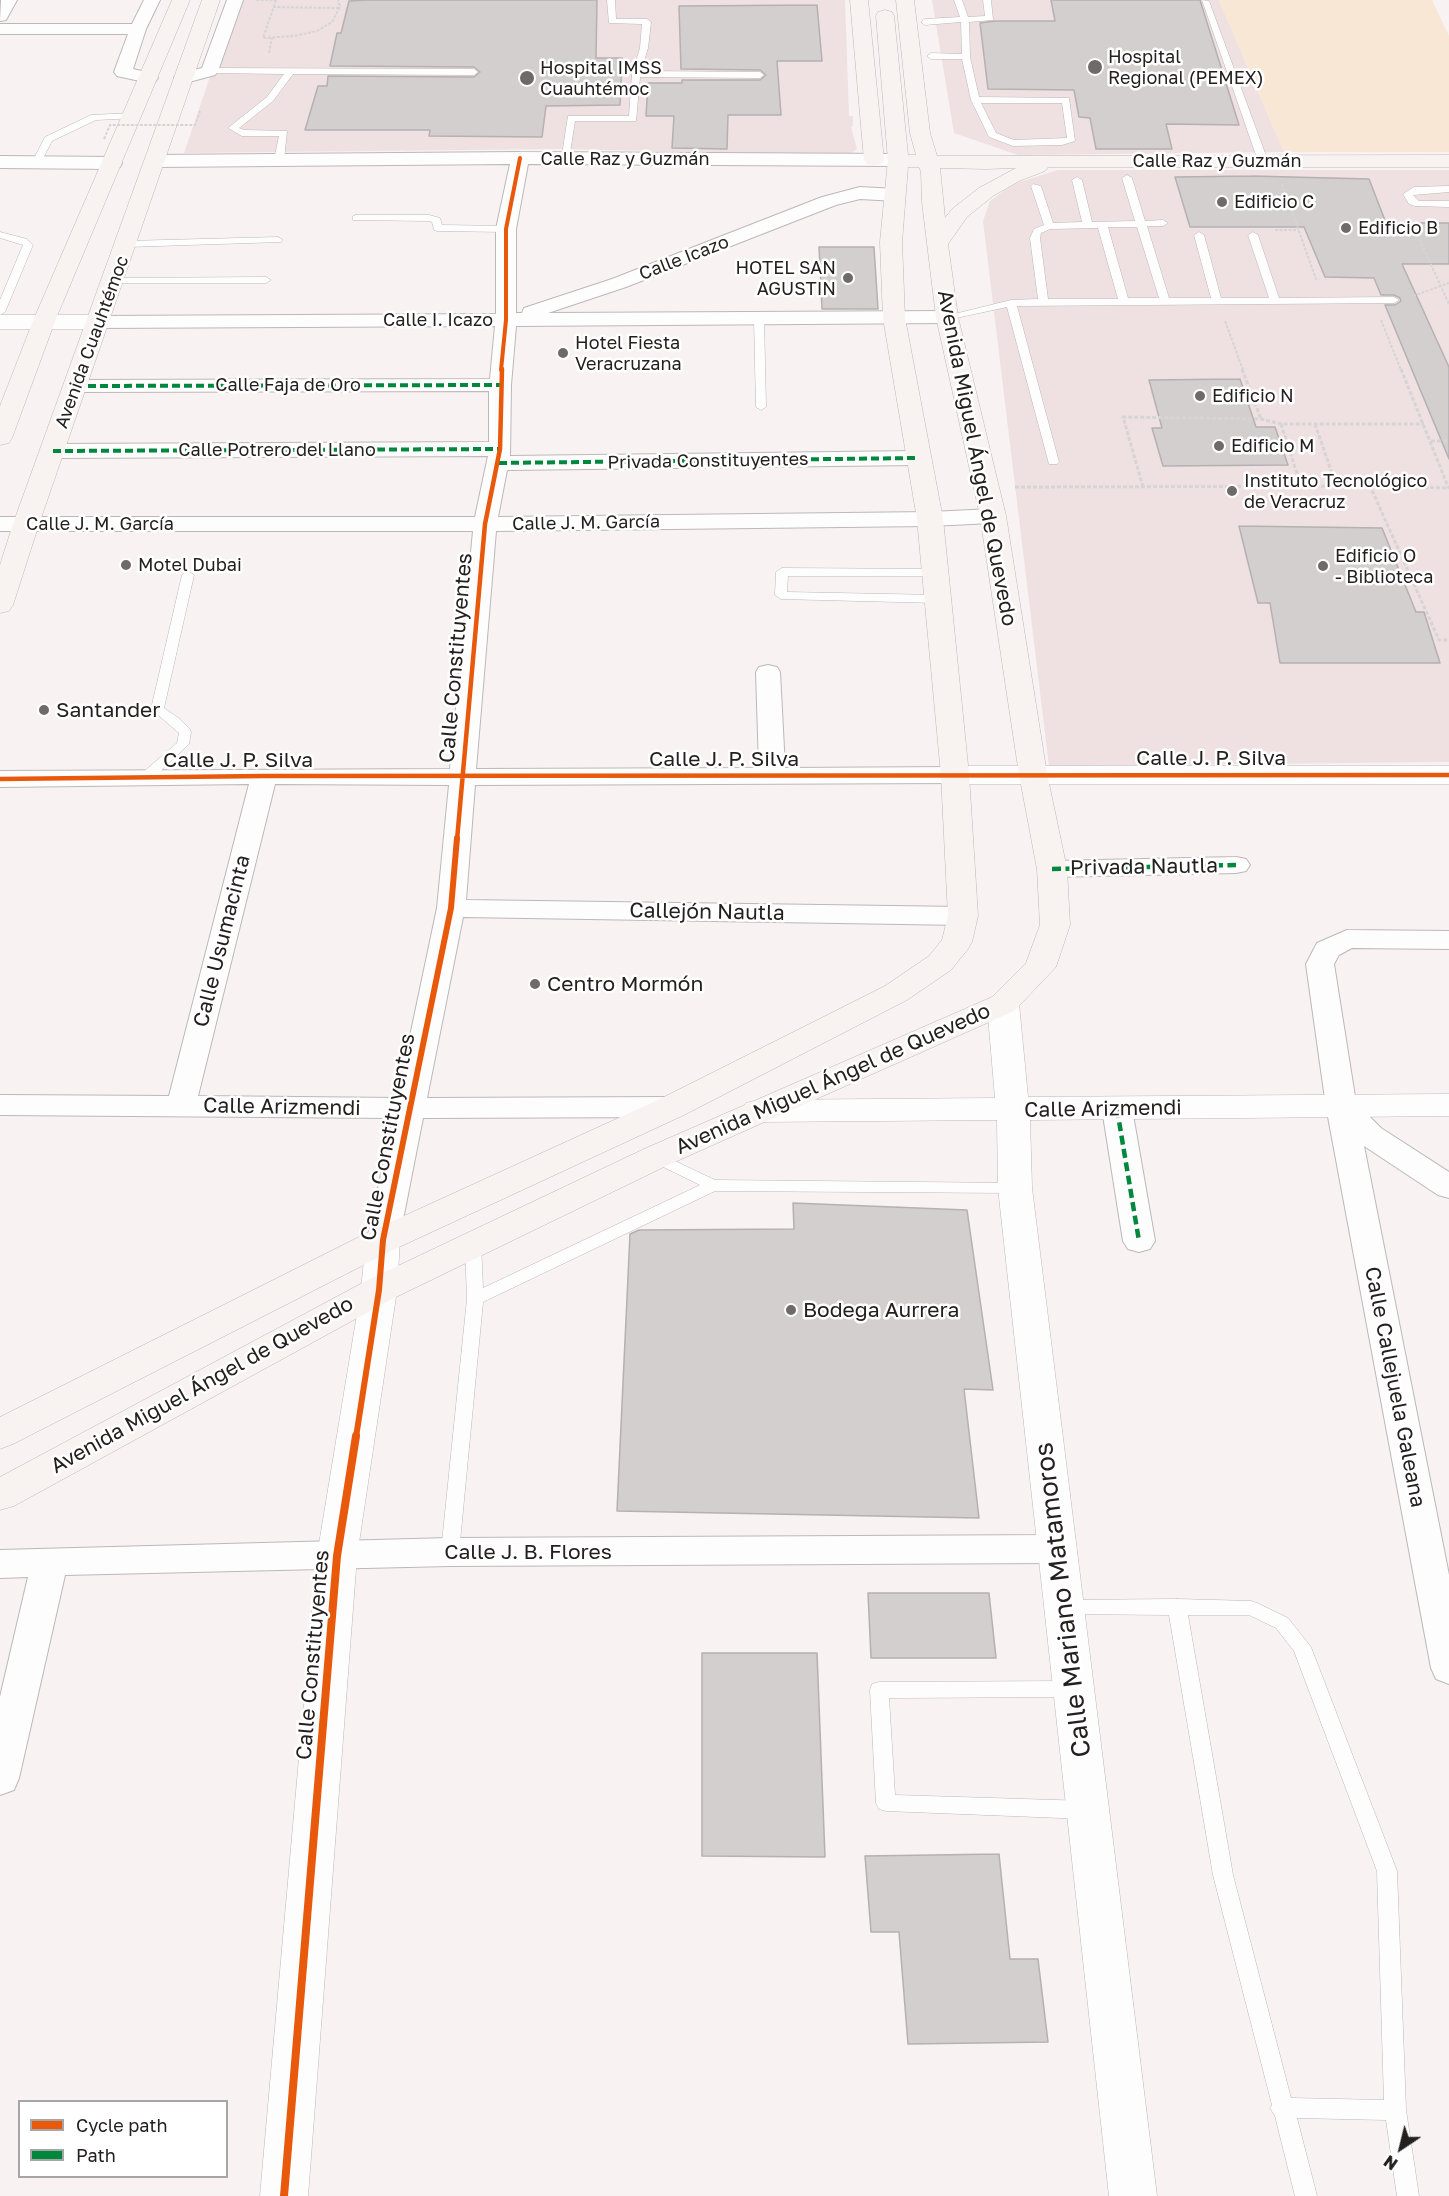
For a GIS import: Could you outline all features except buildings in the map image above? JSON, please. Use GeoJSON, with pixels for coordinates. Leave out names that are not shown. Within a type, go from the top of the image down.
{"type":"FeatureCollection","features":[{"type":"Feature","properties":{"kind":"main road"},"geometry":{"type":"LineString","coordinates":[[0,438],[44,321],[181,0]]}},
{"type":"Feature","properties":{"kind":"main road","name":"Avenida Cuauhtémoc"},"geometry":{"type":"LineString","coordinates":[[0,605],[26,524],[212,0]]}},
{"type":"Feature","properties":{"kind":"main road"},"geometry":{"type":"LineString","coordinates":[[860,0],[891,173],[917,202],[938,233],[986,192],[1012,177],[1057,161]]}},
{"type":"Feature","properties":{"kind":"main road","name":"Avenida Miguel Ángel de Quevedo"},"geometry":{"type":"LineString","coordinates":[[0,1434],[383,1240],[672,1107],[896,993],[940,963],[957,942],[963,916],[955,775],[930,519],[917,458],[894,318],[884,0]]}},
{"type":"Feature","properties":{"kind":"main road"},"geometry":{"type":"LineString","coordinates":[[906,0],[920,133],[942,140],[938,159],[1011,162]]}},
{"type":"Feature","properties":{"kind":"main road"},"geometry":{"type":"LineString","coordinates":[[920,0],[934,77]]}},
{"type":"Feature","properties":{"kind":"main road","name":"Avenida Miguel Ángel de Quevedo"},"geometry":{"type":"LineString","coordinates":[[0,1495],[379,1290],[656,1157],[1003,1004],[1040,966],[1054,925],[1052,869],[1033,774],[993,516],[947,317],[938,233],[932,202],[938,159]]}},
{"type":"Feature","properties":{"kind":"main road","name":"Calle Raz y Guzmán"},"geometry":{"type":"LineString","coordinates":[[891,173],[938,159],[986,163],[1449,161]]}},
{"type":"Feature","properties":{"kind":"street"},"geometry":{"type":"LineString","coordinates":[[0,16],[9,0]]}},
{"type":"Feature","properties":{"kind":"street"},"geometry":{"type":"LineString","coordinates":[[149,78],[123,72],[138,28],[152,0]]}},
{"type":"Feature","properties":{"kind":"street"},"geometry":{"type":"LineString","coordinates":[[183,78],[209,71],[235,0]]}},
{"type":"Feature","properties":{"kind":"street"},"geometry":{"type":"LineString","coordinates":[[0,29],[138,28]]}},
{"type":"Feature","properties":{"kind":"street","name":"Calle Raz y Guzmán"},"geometry":{"type":"LineString","coordinates":[[156,161],[520,158],[891,173]]}},
{"type":"Feature","properties":{"kind":"street","name":"Calle Constituyentes"},"geometry":{"type":"LineString","coordinates":[[284,2196],[337,1556],[379,1290],[383,1240],[451,908],[485,524],[500,456],[500,385],[506,320],[506,229],[520,158]]}},
{"type":"Feature","properties":{"kind":"street"},"geometry":{"type":"LineString","coordinates":[[0,162],[113,163]]}},
{"type":"Feature","properties":{"kind":"street","name":"Calle Icazo"},"geometry":{"type":"LineString","coordinates":[[506,320],[630,279],[829,201],[860,193],[891,173]]}},
{"type":"Feature","properties":{"kind":"street","name":"Calle I. Icazo"},"geometry":{"type":"LineString","coordinates":[[0,322],[947,317]]}},
{"type":"Feature","properties":{"kind":"street","name":"Calle Faja de Oro"},"geometry":{"type":"LineString","coordinates":[[76,386],[500,385]]}},
{"type":"Feature","properties":{"kind":"street","name":"Calle Potrero del Llano"},"geometry":{"type":"LineString","coordinates":[[53,451],[500,456]]}},
{"type":"Feature","properties":{"kind":"street","name":"Privada Constituyentes"},"geometry":{"type":"LineString","coordinates":[[500,456],[917,458]]}},
{"type":"Feature","properties":{"kind":"street","name":"Calle J. M. García"},"geometry":{"type":"LineString","coordinates":[[0,524],[485,524],[930,519],[993,516]]}},
{"type":"Feature","properties":{"kind":"street"},"geometry":{"type":"LineString","coordinates":[[768,672],[772,775]]}},
{"type":"Feature","properties":{"kind":"street","name":"Calle J. P. Silva"},"geometry":{"type":"LineString","coordinates":[[0,779],[264,776],[1449,775]]}},
{"type":"Feature","properties":{"kind":"street","name":"Calle Usumacinta"},"geometry":{"type":"LineString","coordinates":[[181,1106],[264,776]]}},
{"type":"Feature","properties":{"kind":"street","name":"Privada Nautla"},"geometry":{"type":"LineString","coordinates":[[1052,869],[1236,865]]}},
{"type":"Feature","properties":{"kind":"street","name":"Callejón Nautla"},"geometry":{"type":"LineString","coordinates":[[451,908],[963,916]]}},
{"type":"Feature","properties":{"kind":"street","name":"Calle Callejuela Galeana"},"geometry":{"type":"LineString","coordinates":[[1449,940],[1347,939],[1327,949],[1320,964],[1341,1106],[1449,1668]]}},
{"type":"Feature","properties":{"kind":"street","name":"Calle Mariano Matamoros"},"geometry":{"type":"LineString","coordinates":[[1003,1004],[1013,1110],[1015,1188],[1133,2196]]}},
{"type":"Feature","properties":{"kind":"street","name":"Calle Arizmendi"},"geometry":{"type":"LineString","coordinates":[[0,1105],[672,1107]]}},
{"type":"Feature","properties":{"kind":"street","name":"Calle Arizmendi"},"geometry":{"type":"LineString","coordinates":[[758,1111],[1449,1105]]}},
{"type":"Feature","properties":{"kind":"street"},"geometry":{"type":"LineString","coordinates":[[1341,1106],[1370,1135],[1449,1187]]}},
{"type":"Feature","properties":{"kind":"street"},"geometry":{"type":"LineString","coordinates":[[1117,1109],[1138,1241]]}},
{"type":"Feature","properties":{"kind":"street","name":"Calle J. B. Flores"},"geometry":{"type":"LineString","coordinates":[[0,1564],[450,1552],[1057,1550]]}},
{"type":"Feature","properties":{"kind":"street"},"geometry":{"type":"LineString","coordinates":[[0,1778],[50,1561]]}},
{"type":"Feature","properties":{"kind":"lane"},"geometry":{"type":"LineString","coordinates":[[564,159],[571,118],[633,118],[636,74],[644,48],[646,22],[612,21],[611,0]]}},
{"type":"Feature","properties":{"kind":"lane"},"geometry":{"type":"LineString","coordinates":[[958,0],[965,20],[966,57],[975,100],[992,135],[1013,143],[1062,142],[1072,139],[1066,100],[975,100]]}},
{"type":"Feature","properties":{"kind":"lane"},"geometry":{"type":"LineString","coordinates":[[925,22],[990,18],[987,0]]}},
{"type":"Feature","properties":{"kind":"lane"},"geometry":{"type":"LineString","coordinates":[[1205,1],[1263,161]]}},
{"type":"Feature","properties":{"kind":"lane"},"geometry":{"type":"LineString","coordinates":[[932,56],[966,57]]}},
{"type":"Feature","properties":{"kind":"lane"},"geometry":{"type":"LineString","coordinates":[[209,71],[474,72]]}},
{"type":"Feature","properties":{"kind":"lane"},"geometry":{"type":"LineString","coordinates":[[279,160],[284,133],[242,133],[233,128],[270,99],[290,72]]}},
{"type":"Feature","properties":{"kind":"lane"},"geometry":{"type":"LineString","coordinates":[[636,74],[760,75]]}},
{"type":"Feature","properties":{"kind":"lane"},"geometry":{"type":"LineString","coordinates":[[37,162],[48,139],[94,117],[133,116]]}},
{"type":"Feature","properties":{"kind":"lane"},"geometry":{"type":"LineString","coordinates":[[1127,178],[1165,301]]}},
{"type":"Feature","properties":{"kind":"lane"},"geometry":{"type":"LineString","coordinates":[[1077,180],[1088,225]]}},
{"type":"Feature","properties":{"kind":"lane"},"geometry":{"type":"LineString","coordinates":[[1036,186],[1049,226]]}},
{"type":"Feature","properties":{"kind":"lane"},"geometry":{"type":"LineString","coordinates":[[1449,189],[1414,190],[1408,194],[1412,202],[1419,204],[1449,204]]}},
{"type":"Feature","properties":{"kind":"lane"},"geometry":{"type":"LineString","coordinates":[[356,218],[429,218],[437,220],[437,228],[506,229]]}},
{"type":"Feature","properties":{"kind":"lane"},"geometry":{"type":"LineString","coordinates":[[1042,302],[1035,238],[1037,231],[1049,226],[1163,223]]}},
{"type":"Feature","properties":{"kind":"lane"},"geometry":{"type":"LineString","coordinates":[[1102,224],[1124,302]]}},
{"type":"Feature","properties":{"kind":"lane"},"geometry":{"type":"LineString","coordinates":[[0,235],[24,241],[28,245],[0,312]]}},
{"type":"Feature","properties":{"kind":"lane"},"geometry":{"type":"LineString","coordinates":[[1199,235],[1217,301]]}},
{"type":"Feature","properties":{"kind":"lane"},"geometry":{"type":"LineString","coordinates":[[1253,235],[1275,300]]}},
{"type":"Feature","properties":{"kind":"lane"},"geometry":{"type":"LineString","coordinates":[[127,244],[278,240]]}},
{"type":"Feature","properties":{"kind":"lane"},"geometry":{"type":"LineString","coordinates":[[113,281],[266,280]]}},
{"type":"Feature","properties":{"kind":"lane"},"geometry":{"type":"LineString","coordinates":[[947,317],[1011,303],[1394,300]]}},
{"type":"Feature","properties":{"kind":"lane"},"geometry":{"type":"LineString","coordinates":[[1011,303],[1053,462]]}},
{"type":"Feature","properties":{"kind":"lane"},"geometry":{"type":"LineString","coordinates":[[759,319],[761,407]]}},
{"type":"Feature","properties":{"kind":"lane"},"geometry":{"type":"LineString","coordinates":[[935,573],[782,572],[781,595],[938,599]]}},
{"type":"Feature","properties":{"kind":"lane"},"geometry":{"type":"LineString","coordinates":[[146,777],[183,744],[185,732],[176,722],[157,709],[188,575]]}},
{"type":"Feature","properties":{"kind":"lane"},"geometry":{"type":"LineString","coordinates":[[656,1157],[713,1185],[1015,1188]]}},
{"type":"Feature","properties":{"kind":"lane"},"geometry":{"type":"LineString","coordinates":[[475,1299],[713,1185]]}},
{"type":"Feature","properties":{"kind":"lane"},"geometry":{"type":"LineString","coordinates":[[450,1552],[475,1299],[473,1244]]}},
{"type":"Feature","properties":{"kind":"lane"},"geometry":{"type":"LineString","coordinates":[[1177,1606],[1223,1875],[1281,2108],[1306,2196]]}},
{"type":"Feature","properties":{"kind":"lane"},"geometry":{"type":"LineString","coordinates":[[1065,1607],[1251,1608],[1282,1623],[1302,1647],[1387,1871],[1395,2110],[1408,2196]]}},
{"type":"Feature","properties":{"kind":"lane"},"geometry":{"type":"LineString","coordinates":[[1075,1689],[879,1690],[886,1803],[1087,1810]]}},
{"type":"Feature","properties":{"kind":"lane"},"geometry":{"type":"LineString","coordinates":[[1281,2108],[1395,2110]]}},
{"type":"Feature","properties":{"kind":"path"},"geometry":{"type":"LineString","coordinates":[[276,0],[263,38],[294,36],[316,31],[332,22],[340,9],[338,0]]}},
{"type":"Feature","properties":{"kind":"path"},"geometry":{"type":"LineString","coordinates":[[273,7],[340,9]]}},
{"type":"Feature","properties":{"kind":"path"},"geometry":{"type":"LineString","coordinates":[[104,139],[110,125],[195,125],[200,111]]}},
{"type":"Feature","properties":{"kind":"path"},"geometry":{"type":"LineString","coordinates":[[987,487],[1143,488],[1336,485],[1449,488],[1378,311],[1316,279],[1280,179]]}},
{"type":"Feature","properties":{"kind":"path"},"geometry":{"type":"LineString","coordinates":[[1412,222],[1449,304]]}},
{"type":"Feature","properties":{"kind":"path"},"geometry":{"type":"LineString","coordinates":[[1413,296],[1449,283]]}},
{"type":"Feature","properties":{"kind":"path"},"geometry":{"type":"LineString","coordinates":[[1217,301],[1261,419]]}},
{"type":"Feature","properties":{"kind":"path"},"geometry":{"type":"LineString","coordinates":[[1143,488],[1123,417],[1261,419],[1281,424],[1424,424]]}},
{"type":"Feature","properties":{"kind":"path"},"geometry":{"type":"LineString","coordinates":[[1281,424],[1301,486]]}},
{"type":"Feature","properties":{"kind":"path"},"geometry":{"type":"LineString","coordinates":[[1315,424],[1336,485]]}},
{"type":"Feature","properties":{"kind":"path"},"geometry":{"type":"LineString","coordinates":[[1431,441],[1449,441]]}},
{"type":"Feature","properties":{"kind":"path"},"geometry":{"type":"LineString","coordinates":[[1370,486],[1439,640],[1449,640]]}},
{"type":"Feature","properties":{"kind":"shaded area","name":"Hospital IMSS Cuauhtémoc"},"geometry":{"type":"Polygon","coordinates":[[[236,0],[845,0],[849,116],[853,116],[851,127],[857,149],[852,153],[837,155],[559,149],[184,153],[236,0]]]}},
{"type":"Feature","properties":{"kind":"shaded area","name":"Hospital Regional (PEMEX)"},"geometry":{"type":"Polygon","coordinates":[[[932,0],[1219,0],[1284,152],[1018,155],[954,133],[932,0]]]}},
{"type":"Feature","properties":{"kind":"shaded area"},"geometry":{"type":"Polygon","coordinates":[[[1219,0],[1432,0],[1449,36],[1449,152],[1284,152],[1219,0]]]}},
{"type":"Feature","properties":{"kind":"shaded area","name":"Instituto Tecnológico de Veracruz"},"geometry":{"type":"Polygon","coordinates":[[[1058,170],[1449,170],[1449,762],[1049,766],[983,221],[990,201],[1013,184],[1058,170]]]}},
{"type":"Feature","properties":{"kind":"marked path"},"geometry":{"type":"LineString","coordinates":[[76,386],[500,385]]}},
{"type":"Feature","properties":{"kind":"marked path"},"geometry":{"type":"LineString","coordinates":[[53,451],[500,449]]}},
{"type":"Feature","properties":{"kind":"marked path"},"geometry":{"type":"LineString","coordinates":[[499,463],[917,458]]}},
{"type":"Feature","properties":{"kind":"marked path"},"geometry":{"type":"LineString","coordinates":[[1052,869],[1236,865]]}},
{"type":"Feature","properties":{"kind":"marked path"},"geometry":{"type":"LineString","coordinates":[[1117,1109],[1139,1241]]}},
{"type":"Feature","properties":{"kind":"cycle path"},"geometry":{"type":"LineString","coordinates":[[284,2196],[337,1556],[379,1290],[383,1240],[451,908],[485,524],[500,449],[500,385],[506,320],[506,229],[520,158]]}},
{"type":"Feature","properties":{"kind":"cycle path"},"geometry":{"type":"LineString","coordinates":[[0,779],[264,776],[1449,775]]}},
{"type":"Feature","properties":{"kind":"place","name":"Hospital Regional (PEMEX)"},"geometry":{"type":"Point","coordinates":[1095,67]}},
{"type":"Feature","properties":{"kind":"place","name":"Hospital IMSS Cuauhtémoc"},"geometry":{"type":"Point","coordinates":[527,78]}},
{"type":"Feature","properties":{"kind":"place","name":"Edificio C"},"geometry":{"type":"Point","coordinates":[1222,202]}},
{"type":"Feature","properties":{"kind":"place","name":"Edificio B"},"geometry":{"type":"Point","coordinates":[1346,228]}},
{"type":"Feature","properties":{"kind":"place","name":"HOTEL SAN AGUSTIN"},"geometry":{"type":"Point","coordinates":[848,278]}},
{"type":"Feature","properties":{"kind":"place","name":"Hotel Fiesta Veracruzana"},"geometry":{"type":"Point","coordinates":[563,353]}},
{"type":"Feature","properties":{"kind":"place","name":"Edificio N"},"geometry":{"type":"Point","coordinates":[1200,396]}},
{"type":"Feature","properties":{"kind":"place","name":"Edificio M"},"geometry":{"type":"Point","coordinates":[1219,446]}},
{"type":"Feature","properties":{"kind":"place","name":"Instituto Tecnológico de Veracruz"},"geometry":{"type":"Point","coordinates":[1232,491]}},
{"type":"Feature","properties":{"kind":"place","name":"Motel Dubai"},"geometry":{"type":"Point","coordinates":[126,565]}},
{"type":"Feature","properties":{"kind":"place","name":"Edificio O - Biblioteca"},"geometry":{"type":"Point","coordinates":[1323,566]}},
{"type":"Feature","properties":{"kind":"place","name":"Santander"},"geometry":{"type":"Point","coordinates":[44,710]}},
{"type":"Feature","properties":{"kind":"place","name":"Centro Mormón"},"geometry":{"type":"Point","coordinates":[535,984]}},
{"type":"Feature","properties":{"kind":"place","name":"Bodega Aurrera"},"geometry":{"type":"Point","coordinates":[791,1310]}}]}
